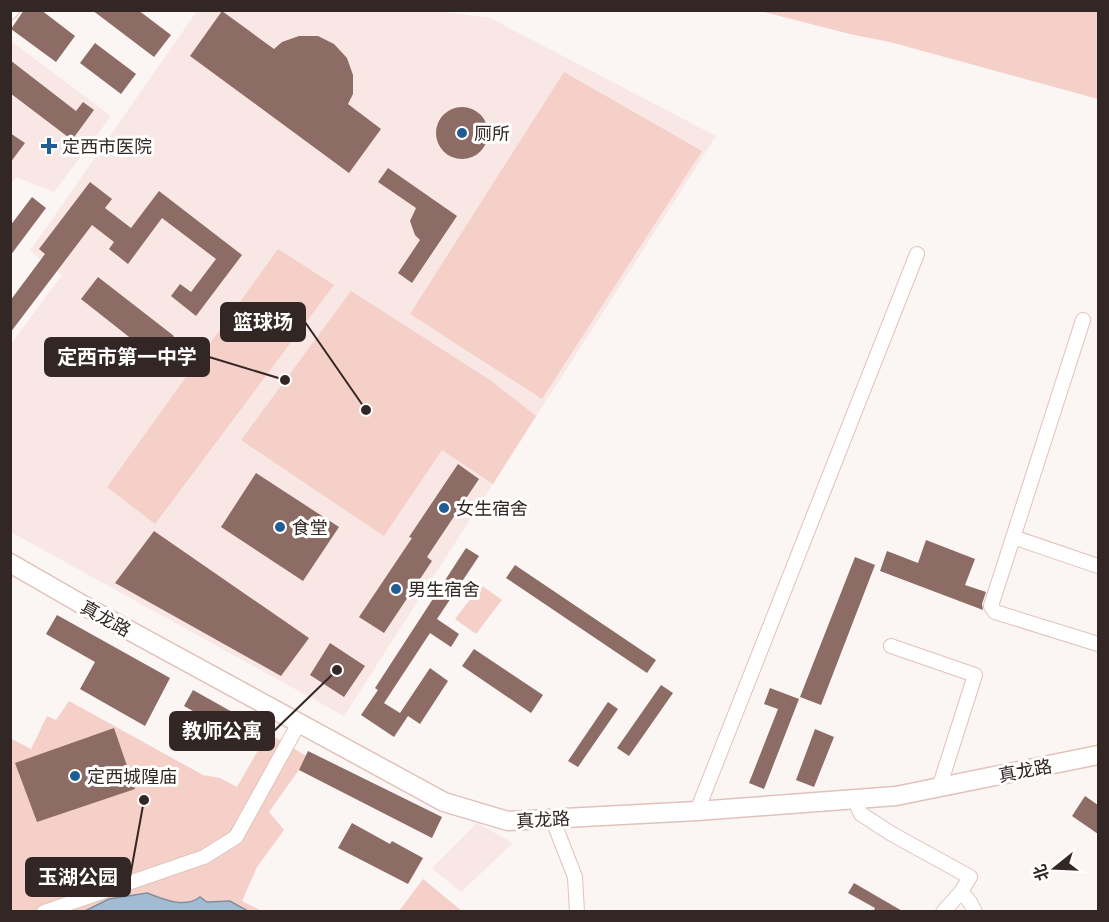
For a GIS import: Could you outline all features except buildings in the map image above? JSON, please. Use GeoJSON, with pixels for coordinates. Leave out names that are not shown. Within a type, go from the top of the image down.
{"type":"FeatureCollection","features":[{"type":"Feature","properties":{"kind":"main road","name":"真龙路"},"geometry":{"type":"LineString","coordinates":[[10,562],[90,609],[444,802],[508,821],[697,811],[896,796],[1098,755]]}},
{"type":"Feature","properties":{"kind":"street"},"geometry":{"type":"LineString","coordinates":[[697,811],[917,254]]}},
{"type":"Feature","properties":{"kind":"street"},"geometry":{"type":"LineString","coordinates":[[1083,320],[991,606],[995,612],[1098,644]]}},
{"type":"Feature","properties":{"kind":"street"},"geometry":{"type":"LineString","coordinates":[[1013,537],[1098,566]]}},
{"type":"Feature","properties":{"kind":"street"},"geometry":{"type":"LineString","coordinates":[[891,646],[975,675],[939,788]]}},
{"type":"Feature","properties":{"kind":"street"},"geometry":{"type":"LineString","coordinates":[[44,912],[204,857],[236,837],[298,723]]}},
{"type":"Feature","properties":{"kind":"street"},"geometry":{"type":"LineString","coordinates":[[854,799],[861,814],[891,834],[970,877],[961,892],[943,912]]}},
{"type":"Feature","properties":{"kind":"street"},"geometry":{"type":"LineString","coordinates":[[552,819],[575,877],[577,912]]}},
{"type":"Feature","properties":{"kind":"street"},"geometry":{"type":"LineString","coordinates":[[961,892],[975,912]]}},
{"type":"Feature","properties":{"kind":"shaded area"},"geometry":{"type":"Polygon","coordinates":[[[430,10],[490,18],[716,136],[344,716],[11,532],[11,344],[62,275],[30,251],[197,11],[430,10]]]}},
{"type":"Feature","properties":{"kind":"shaded area"},"geometry":{"type":"Polygon","coordinates":[[[760,11],[1098,11],[1098,99],[890,42],[760,11]]]}},
{"type":"Feature","properties":{"kind":"shaded area","name":"定西市医院"},"geometry":{"type":"Polygon","coordinates":[[[11,41],[111,116],[54,192],[16,177],[11,184],[11,41]]]}},
{"type":"Feature","properties":{"kind":"shaded area"},"geometry":{"type":"Polygon","coordinates":[[[564,72],[702,151],[542,399],[410,314],[564,72]]]}},
{"type":"Feature","properties":{"kind":"shaded area"},"geometry":{"type":"Polygon","coordinates":[[[278,249],[334,285],[155,524],[107,487],[278,249]]]}},
{"type":"Feature","properties":{"kind":"shaded area"},"geometry":{"type":"Polygon","coordinates":[[[351,291],[490,380],[536,416],[493,484],[442,450],[384,536],[241,440],[351,291]]]}},
{"type":"Feature","properties":{"kind":"shaded area"},"geometry":{"type":"Polygon","coordinates":[[[481,585],[502,600],[476,634],[455,619],[481,585]]]}},
{"type":"Feature","properties":{"kind":"shaded area"},"geometry":{"type":"Polygon","coordinates":[[[69,701],[203,775],[220,778],[237,787],[268,733],[308,757],[269,812],[284,830],[257,867],[242,901],[262,911],[11,911],[10,738],[31,749],[47,716],[56,720],[69,701]]]}},
{"type":"Feature","properties":{"kind":"shaded area"},"geometry":{"type":"Polygon","coordinates":[[[477,823],[513,843],[461,892],[432,868],[477,823]]]}},
{"type":"Feature","properties":{"kind":"shaded area"},"geometry":{"type":"Polygon","coordinates":[[[423,879],[462,911],[399,911],[423,879]]]}},
{"type":"Feature","properties":{"kind":"water"},"geometry":{"type":"Polygon","coordinates":[[[147,893],[181,903],[194,901],[200,897],[207,902],[230,901],[248,911],[85,911],[109,899],[147,893]]]}},
{"type":"Feature","properties":{"kind":"place","name":"厕所"},"geometry":{"type":"Point","coordinates":[462,133]}},
{"type":"Feature","properties":{"kind":"place","name":"定西市医院"},"geometry":{"type":"Point","coordinates":[49,146]}},
{"type":"Feature","properties":{"kind":"place","name":"定西市第一中学"},"geometry":{"type":"Point","coordinates":[285,380]}},
{"type":"Feature","properties":{"kind":"place","name":"篮球场"},"geometry":{"type":"Point","coordinates":[366,410]}},
{"type":"Feature","properties":{"kind":"place","name":"女生宿舍"},"geometry":{"type":"Point","coordinates":[444,508]}},
{"type":"Feature","properties":{"kind":"place","name":"食堂"},"geometry":{"type":"Point","coordinates":[280,527]}},
{"type":"Feature","properties":{"kind":"place","name":"男生宿舍"},"geometry":{"type":"Point","coordinates":[396,589]}},
{"type":"Feature","properties":{"kind":"place","name":"教师公寓"},"geometry":{"type":"Point","coordinates":[337,670]}},
{"type":"Feature","properties":{"kind":"place","name":"定西城隍庙"},"geometry":{"type":"Point","coordinates":[75,776]}},
{"type":"Feature","properties":{"kind":"place","name":"玉湖公园"},"geometry":{"type":"Point","coordinates":[144,800]}}]}
